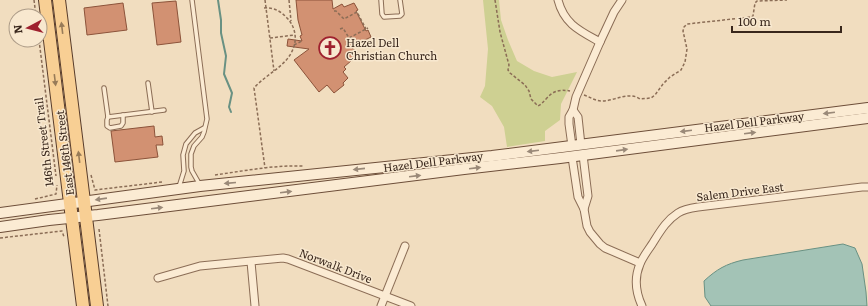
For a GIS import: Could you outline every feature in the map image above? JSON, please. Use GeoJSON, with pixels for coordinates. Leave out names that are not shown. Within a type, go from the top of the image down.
{"type":"FeatureCollection","features":[{"type":"Feature","properties":{"kind":"main road","name":"East 146th Street"},"geometry":{"type":"LineString","coordinates":[[45,0],[83,306]]}},
{"type":"Feature","properties":{"kind":"main road","name":"East 146th Street"},"geometry":{"type":"LineString","coordinates":[[59,0],[97,306]]}},
{"type":"Feature","properties":{"kind":"main road","name":"Hazel Dell Parkway"},"geometry":{"type":"LineString","coordinates":[[0,213],[200,186],[492,156],[868,108]]}},
{"type":"Feature","properties":{"kind":"main road","name":"Hazel Dell Parkway"},"geometry":{"type":"LineString","coordinates":[[0,227],[464,169],[572,157],[868,118]]}},
{"type":"Feature","properties":{"kind":"street"},"geometry":{"type":"LineString","coordinates":[[558,0],[563,14],[575,28],[600,42]]}},
{"type":"Feature","properties":{"kind":"street"},"geometry":{"type":"LineString","coordinates":[[576,145],[578,117],[573,110],[575,101],[600,42],[614,12],[622,0]]}},
{"type":"Feature","properties":{"kind":"street"},"geometry":{"type":"LineString","coordinates":[[583,155],[588,196],[584,209]]}},
{"type":"Feature","properties":{"kind":"street"},"geometry":{"type":"LineString","coordinates":[[572,157],[578,197],[584,209],[587,226],[590,232],[605,248],[640,263],[637,272],[636,285],[638,298],[642,306]]}},
{"type":"Feature","properties":{"kind":"street","name":"Salem Drive East"},"geometry":{"type":"LineString","coordinates":[[640,263],[665,225],[679,212],[688,208],[812,192],[868,187]]}},
{"type":"Feature","properties":{"kind":"street"},"geometry":{"type":"LineString","coordinates":[[381,306],[405,246]]}},
{"type":"Feature","properties":{"kind":"street","name":"Norwalk Drive"},"geometry":{"type":"LineString","coordinates":[[158,278],[200,266],[283,258],[411,306]]}},
{"type":"Feature","properties":{"kind":"street"},"geometry":{"type":"LineString","coordinates":[[251,262],[255,306]]}},
{"type":"Feature","properties":{"kind":"lane"},"geometry":{"type":"LineString","coordinates":[[192,0],[207,119],[202,137],[194,146],[191,158],[192,171],[200,186]]}},
{"type":"Feature","properties":{"kind":"lane"},"geometry":{"type":"LineString","coordinates":[[381,0],[382,14],[384,17],[400,16],[402,14],[400,0]]}},
{"type":"Feature","properties":{"kind":"lane"},"geometry":{"type":"LineString","coordinates":[[148,83],[152,112]]}},
{"type":"Feature","properties":{"kind":"lane"},"geometry":{"type":"LineString","coordinates":[[104,88],[108,117],[107,126],[110,128],[121,126],[123,123],[123,115]]}},
{"type":"Feature","properties":{"kind":"lane"},"geometry":{"type":"LineString","coordinates":[[108,117],[164,110]]}},
{"type":"Feature","properties":{"kind":"lane"},"geometry":{"type":"LineString","coordinates":[[178,189],[184,172],[183,155],[186,144],[195,133],[204,128]]}},
{"type":"Feature","properties":{"kind":"lane"},"geometry":{"type":"LineString","coordinates":[[576,145],[583,155]]}},
{"type":"Feature","properties":{"kind":"lane"},"geometry":{"type":"LineString","coordinates":[[572,157],[576,145]]}},
{"type":"Feature","properties":{"kind":"path"},"geometry":{"type":"LineString","coordinates":[[265,0],[274,71]]}},
{"type":"Feature","properties":{"kind":"path"},"geometry":{"type":"LineString","coordinates":[[265,168],[254,88],[260,81],[283,64],[294,49],[295,35],[289,0]]}},
{"type":"Feature","properties":{"kind":"path"},"geometry":{"type":"LineString","coordinates":[[496,0],[502,39],[509,65],[508,70],[525,85],[529,91],[531,99],[538,106],[541,105],[553,92],[561,90],[568,90],[600,101],[613,100],[628,96],[637,97],[640,99],[651,98],[670,77],[680,70],[685,62],[687,49],[683,31],[687,24],[751,17],[753,16],[755,3],[757,1],[787,0]]}},
{"type":"Feature","properties":{"kind":"path"},"geometry":{"type":"LineString","coordinates":[[265,7],[277,10],[285,15],[292,23]]}},
{"type":"Feature","properties":{"kind":"path"},"geometry":{"type":"LineString","coordinates":[[334,11],[344,18],[357,12],[367,29],[349,38],[343,28],[340,30]]}},
{"type":"Feature","properties":{"kind":"path"},"geometry":{"type":"LineString","coordinates":[[270,38],[295,35]]}},
{"type":"Feature","properties":{"kind":"path"},"geometry":{"type":"LineString","coordinates":[[294,45],[302,41]]}},
{"type":"Feature","properties":{"kind":"path","name":"146th Street Trail"},"geometry":{"type":"LineString","coordinates":[[40,48],[58,186],[56,194]]}},
{"type":"Feature","properties":{"kind":"path"},"geometry":{"type":"LineString","coordinates":[[216,175],[259,169]]}},
{"type":"Feature","properties":{"kind":"path"},"geometry":{"type":"LineString","coordinates":[[95,190],[164,182]]}},
{"type":"Feature","properties":{"kind":"path"},"geometry":{"type":"LineString","coordinates":[[100,229],[108,306]]}},
{"type":"Feature","properties":{"kind":"path"},"geometry":{"type":"LineString","coordinates":[[0,238],[62,231]]}},
{"type":"Feature","properties":{"kind":"green space"},"geometry":{"type":"Polygon","coordinates":[[[483,0],[499,0],[501,20],[517,61],[534,71],[552,77],[577,72],[561,104],[560,120],[545,131],[545,141],[507,147],[504,127],[492,106],[480,97],[485,86],[488,49],[483,0]]]}},
{"type":"Feature","properties":{"kind":"shaded area"},"geometry":{"type":"Polygon","coordinates":[[[843,244],[855,248],[862,264],[867,306],[711,306],[705,297],[704,281],[713,273],[732,263],[843,244]]]}},
{"type":"Feature","properties":{"kind":"building","name":"Hazel Dell Christian Church"},"geometry":{"type":"Polygon","coordinates":[[[296,0],[332,0],[333,9],[342,4],[344,7],[354,3],[358,10],[356,11],[366,31],[368,30],[371,37],[351,47],[359,54],[344,67],[346,69],[343,72],[348,78],[343,83],[344,85],[334,93],[327,85],[319,92],[294,60],[309,49],[287,46],[288,39],[302,41],[300,36],[302,35],[298,20],[296,0]]]}},
{"type":"Feature","properties":{"kind":"building"},"geometry":{"type":"Polygon","coordinates":[[[176,1],[181,42],[157,45],[152,3],[176,1]]]}},
{"type":"Feature","properties":{"kind":"building"},"geometry":{"type":"Polygon","coordinates":[[[123,3],[127,30],[87,35],[84,8],[123,3]]]}},
{"type":"Feature","properties":{"kind":"building"},"geometry":{"type":"Polygon","coordinates":[[[154,126],[155,137],[162,136],[163,145],[156,145],[158,157],[115,162],[111,131],[154,126]]]}},
{"type":"Feature","properties":{"kind":"waterway"},"geometry":{"type":"LineString","coordinates":[[218,0],[221,33],[226,56],[224,74],[232,93],[229,107],[231,112]]}},
{"type":"Feature","properties":{"kind":"place","name":"Hazel Dell Christian Church"},"geometry":{"type":"Point","coordinates":[330,48]}}]}
